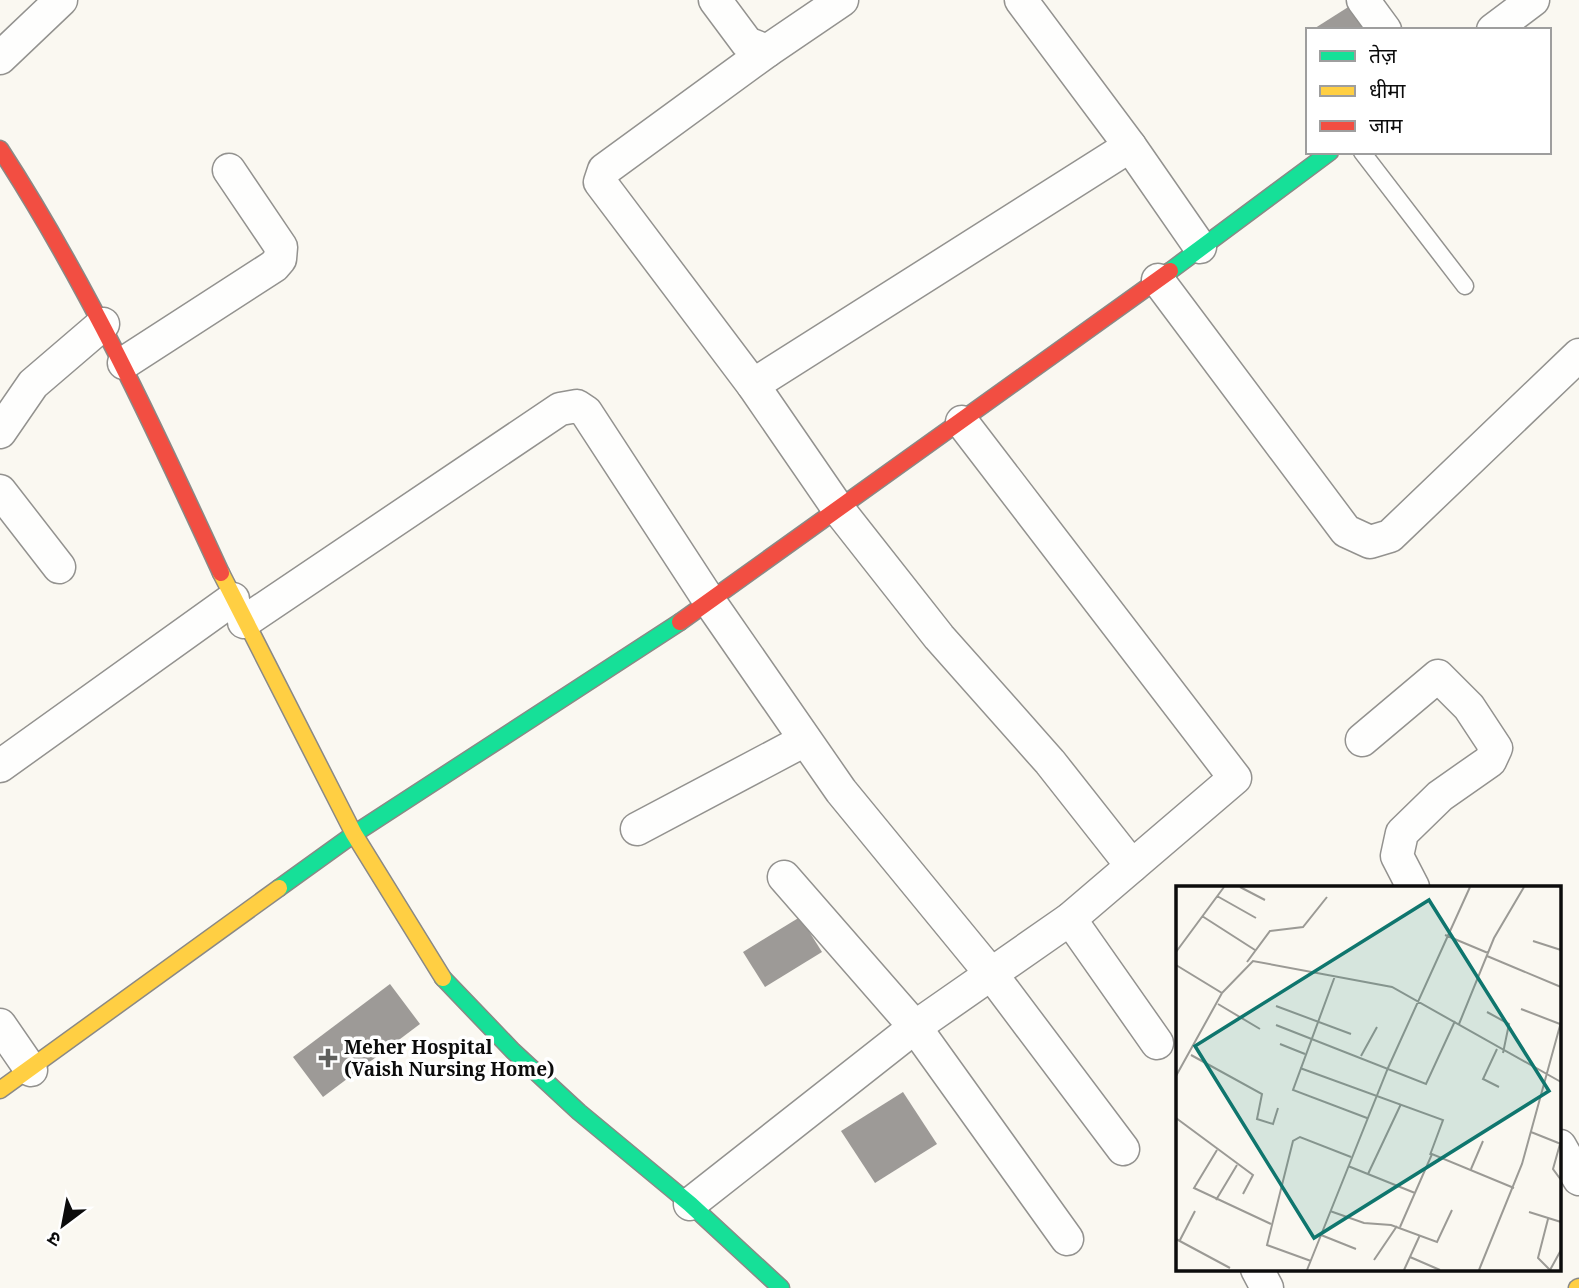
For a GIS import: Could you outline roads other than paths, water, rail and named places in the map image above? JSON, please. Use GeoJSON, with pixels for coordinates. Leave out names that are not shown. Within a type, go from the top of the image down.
{"type":"FeatureCollection","features":[{"type":"Feature","properties":{"kind":"street"},"geometry":{"type":"LineString","coordinates":[[0,58],[61,0]]}},
{"type":"Feature","properties":{"kind":"street"},"geometry":{"type":"LineString","coordinates":[[715,0],[747,43],[767,51]]}},
{"type":"Feature","properties":{"kind":"street"},"geometry":{"type":"LineString","coordinates":[[842,0],[604,170],[599,178],[752,385],[839,510],[939,637],[1050,762],[1132,866]]}},
{"type":"Feature","properties":{"kind":"street"},"geometry":{"type":"LineString","coordinates":[[1021,0],[1130,146],[1200,247]]}},
{"type":"Feature","properties":{"kind":"street"},"geometry":{"type":"LineString","coordinates":[[1363,0],[1384,28]]}},
{"type":"Feature","properties":{"kind":"street"},"geometry":{"type":"LineString","coordinates":[[1496,28],[1533,0]]}},
{"type":"Feature","properties":{"kind":"street"},"geometry":{"type":"LineString","coordinates":[[752,385],[1130,146]]}},
{"type":"Feature","properties":{"kind":"street"},"geometry":{"type":"LineString","coordinates":[[0,149],[41,212],[124,363],[239,611],[354,834],[445,980],[513,1051],[579,1112],[690,1204],[781,1288]]}},
{"type":"Feature","properties":{"kind":"street"},"geometry":{"type":"LineString","coordinates":[[0,1090],[32,1070],[354,834],[710,602],[1158,280],[1327,154]]}},
{"type":"Feature","properties":{"kind":"street"},"geometry":{"type":"LineString","coordinates":[[124,363],[274,266],[280,259],[281,247],[229,170]]}},
{"type":"Feature","properties":{"kind":"street"},"geometry":{"type":"LineString","coordinates":[[1158,280],[1346,531],[1370,542],[1390,536],[1579,355]]}},
{"type":"Feature","properties":{"kind":"street"},"geometry":{"type":"LineString","coordinates":[[0,432],[33,384],[103,324]]}},
{"type":"Feature","properties":{"kind":"street"},"geometry":{"type":"LineString","coordinates":[[0,766],[239,611],[568,406],[577,406],[586,412],[710,602],[841,791],[992,975],[1123,1149]]}},
{"type":"Feature","properties":{"kind":"street"},"geometry":{"type":"LineString","coordinates":[[690,1204],[915,1027],[1070,919],[1235,778],[962,422]]}},
{"type":"Feature","properties":{"kind":"street"},"geometry":{"type":"LineString","coordinates":[[0,491],[59,567]]}},
{"type":"Feature","properties":{"kind":"street"},"geometry":{"type":"LineString","coordinates":[[1362,740],[1438,676],[1469,707],[1496,748],[1490,761],[1440,796],[1402,833],[1397,856],[1412,886]]}},
{"type":"Feature","properties":{"kind":"street"},"geometry":{"type":"LineString","coordinates":[[637,829],[805,740]]}},
{"type":"Feature","properties":{"kind":"street"},"geometry":{"type":"LineString","coordinates":[[784,877],[915,1027],[1067,1239]]}},
{"type":"Feature","properties":{"kind":"street"},"geometry":{"type":"LineString","coordinates":[[1070,919],[1157,1044]]}},
{"type":"Feature","properties":{"kind":"street"},"geometry":{"type":"LineString","coordinates":[[0,1025],[32,1070]]}},
{"type":"Feature","properties":{"kind":"street"},"geometry":{"type":"LineString","coordinates":[[1562,1149],[1579,1179]]}},
{"type":"Feature","properties":{"kind":"street"},"geometry":{"type":"LineString","coordinates":[[1258,1270],[1267,1288]]}},
{"type":"Feature","properties":{"kind":"lane"},"geometry":{"type":"LineString","coordinates":[[1364,154],[1465,286]]}},
{"type":"Feature","properties":{"kind":"place","name":"Meher Hospital (Vaish Nursing Home)"},"geometry":{"type":"Point","coordinates":[328,1058]}}]}
